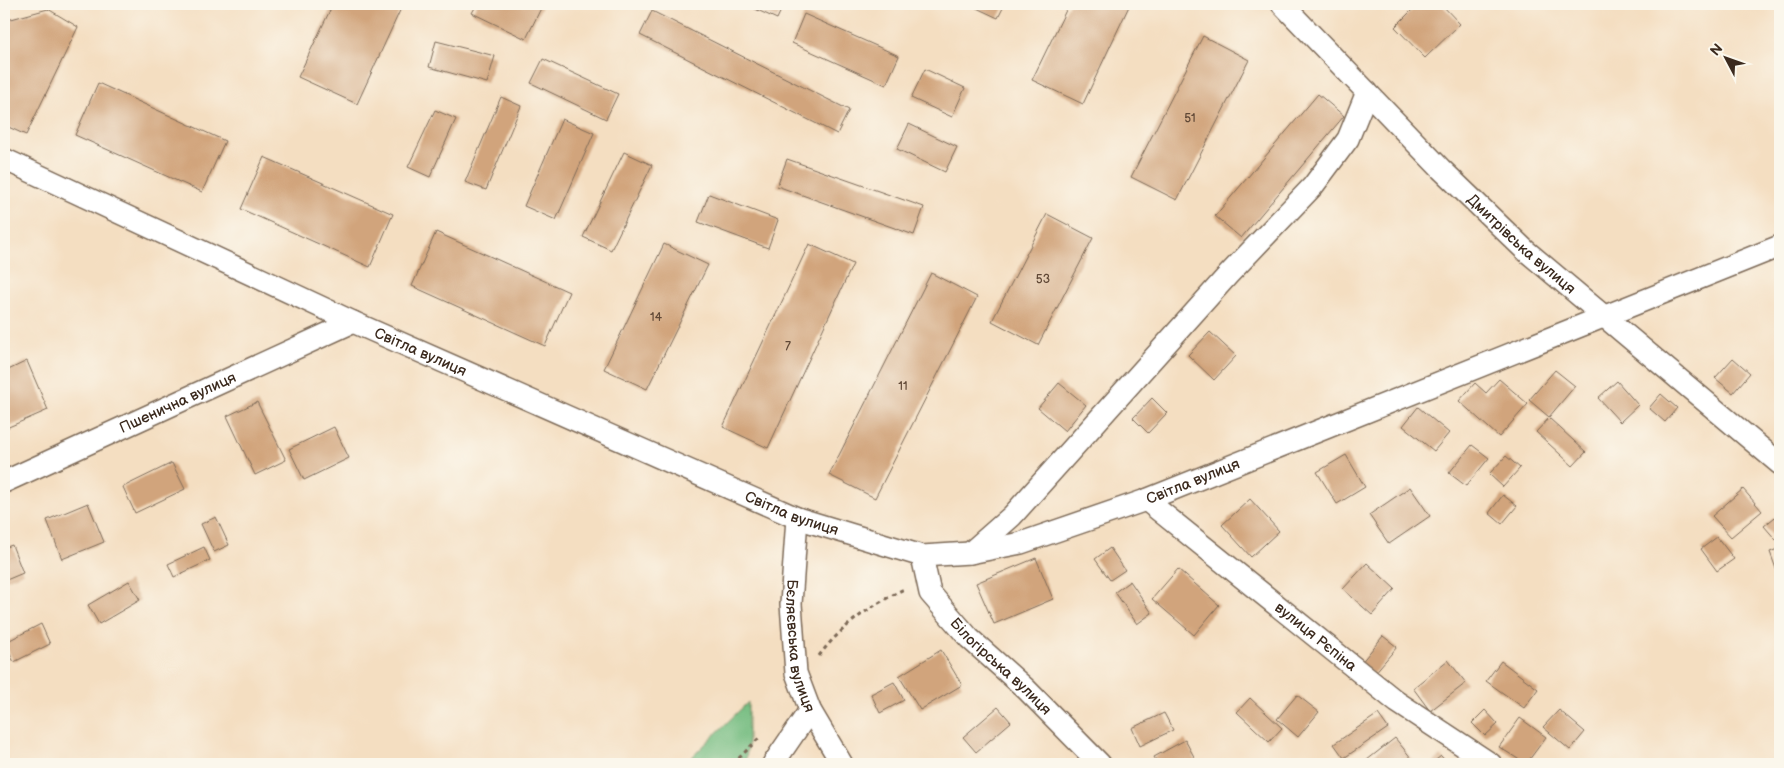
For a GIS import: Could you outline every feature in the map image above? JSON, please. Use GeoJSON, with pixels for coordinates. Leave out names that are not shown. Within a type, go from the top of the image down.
{"type":"FeatureCollection","features":[{"type":"Feature","properties":{"kind":"street","name":"Дмитрівська вулиця"},"geometry":{"type":"LineString","coordinates":[[1282,4],[1441,169],[1518,243],[1780,464]]}},
{"type":"Feature","properties":{"kind":"street"},"geometry":{"type":"LineString","coordinates":[[970,553],[1012,516],[1228,275],[1313,186],[1348,139],[1367,92]]}},
{"type":"Feature","properties":{"kind":"street","name":"Світла вулиця"},"geometry":{"type":"LineString","coordinates":[[4,159],[353,322],[797,518],[922,556],[970,553],[1021,543],[1146,500],[1780,246]]}},
{"type":"Feature","properties":{"kind":"street","name":"Пшенична вулиця"},"geometry":{"type":"LineString","coordinates":[[4,482],[353,322]]}},
{"type":"Feature","properties":{"kind":"street","name":"вулиця Рєпіна"},"geometry":{"type":"LineString","coordinates":[[1146,500],[1397,702],[1491,764]]}},
{"type":"Feature","properties":{"kind":"street","name":"Бєляєвська вулиця"},"geometry":{"type":"LineString","coordinates":[[797,518],[791,604],[796,674],[810,710],[842,764]]}},
{"type":"Feature","properties":{"kind":"street","name":"Білогірська вулиця"},"geometry":{"type":"LineString","coordinates":[[922,556],[930,593],[969,638],[1026,688],[1100,764]]}},
{"type":"Feature","properties":{"kind":"street"},"geometry":{"type":"LineString","coordinates":[[773,764],[810,710]]}},
{"type":"Feature","properties":{"kind":"path"},"geometry":{"type":"LineString","coordinates":[[802,690],[814,662],[833,637],[853,619],[926,577]]}},
{"type":"Feature","properties":{"kind":"path"},"geometry":{"type":"LineString","coordinates":[[733,764],[761,736]]}},
{"type":"Feature","properties":{"kind":"green space"},"geometry":{"type":"Polygon","coordinates":[[[748,702],[748,746],[745,764],[685,764],[748,702]]]}},
{"type":"Feature","properties":{"kind":"building"},"geometry":{"type":"Polygon","coordinates":[[[333,4],[403,4],[357,104],[298,77],[333,4]]]}},
{"type":"Feature","properties":{"kind":"building"},"geometry":{"type":"Polygon","coordinates":[[[477,4],[543,4],[526,39],[472,13],[477,4]]]}},
{"type":"Feature","properties":{"kind":"building"},"geometry":{"type":"Polygon","coordinates":[[[755,4],[784,4],[777,19],[753,8],[755,4]]]}},
{"type":"Feature","properties":{"kind":"building"},"geometry":{"type":"Polygon","coordinates":[[[968,4],[1005,4],[998,18],[968,4]]]}},
{"type":"Feature","properties":{"kind":"building"},"geometry":{"type":"Polygon","coordinates":[[[1069,4],[1130,4],[1083,104],[1032,80],[1069,4]]]}},
{"type":"Feature","properties":{"kind":"building"},"geometry":{"type":"Polygon","coordinates":[[[1418,4],[1441,4],[1460,24],[1425,58],[1395,27],[1418,4]]]}},
{"type":"Feature","properties":{"kind":"building"},"geometry":{"type":"Polygon","coordinates":[[[48,9],[78,27],[26,135],[4,125],[4,21],[48,9]]]}},
{"type":"Feature","properties":{"kind":"building"},"geometry":{"type":"Polygon","coordinates":[[[652,11],[849,110],[837,134],[640,35],[652,11]]]}},
{"type":"Feature","properties":{"kind":"building"},"geometry":{"type":"Polygon","coordinates":[[[804,14],[899,56],[886,85],[792,43],[804,14]]]}},
{"type":"Feature","properties":{"kind":"building"},"geometry":{"type":"Polygon","coordinates":[[[1203,36],[1249,60],[1177,200],[1131,177],[1203,36]]]}},
{"type":"Feature","properties":{"kind":"building"},"geometry":{"type":"Polygon","coordinates":[[[436,41],[495,56],[487,83],[429,67],[436,41]]]}},
{"type":"Feature","properties":{"kind":"building"},"geometry":{"type":"Polygon","coordinates":[[[543,59],[618,94],[606,119],[531,83],[543,59]]]}},
{"type":"Feature","properties":{"kind":"building"},"geometry":{"type":"Polygon","coordinates":[[[925,69],[965,88],[952,117],[911,98],[925,69]]]}},
{"type":"Feature","properties":{"kind":"building"},"geometry":{"type":"Polygon","coordinates":[[[98,83],[225,141],[202,192],[75,135],[98,83]]]}},
{"type":"Feature","properties":{"kind":"building"},"geometry":{"type":"Polygon","coordinates":[[[1318,94],[1344,116],[1241,238],[1215,216],[1318,94]]]}},
{"type":"Feature","properties":{"kind":"building"},"geometry":{"type":"Polygon","coordinates":[[[501,97],[521,106],[486,190],[465,182],[501,97]]]}},
{"type":"Feature","properties":{"kind":"building"},"geometry":{"type":"Polygon","coordinates":[[[435,110],[456,119],[430,177],[408,167],[435,110]]]}},
{"type":"Feature","properties":{"kind":"building"},"geometry":{"type":"Polygon","coordinates":[[[562,119],[594,133],[556,220],[524,206],[562,119]]]}},
{"type":"Feature","properties":{"kind":"building"},"geometry":{"type":"Polygon","coordinates":[[[909,124],[957,147],[945,172],[897,149],[909,124]]]}},
{"type":"Feature","properties":{"kind":"building"},"geometry":{"type":"Polygon","coordinates":[[[624,152],[652,165],[611,250],[583,237],[624,152]]]}},
{"type":"Feature","properties":{"kind":"building"},"geometry":{"type":"Polygon","coordinates":[[[264,157],[393,214],[370,267],[241,209],[264,157]]]}},
{"type":"Feature","properties":{"kind":"building"},"geometry":{"type":"Polygon","coordinates":[[[787,159],[924,207],[914,235],[777,186],[787,159]]]}},
{"type":"Feature","properties":{"kind":"building"},"geometry":{"type":"Polygon","coordinates":[[[709,194],[778,220],[768,248],[698,222],[709,194]]]}},
{"type":"Feature","properties":{"kind":"building"},"geometry":{"type":"Polygon","coordinates":[[[1047,214],[1093,238],[1038,345],[992,321],[1047,214]]]}},
{"type":"Feature","properties":{"kind":"building"},"geometry":{"type":"Polygon","coordinates":[[[436,232],[569,292],[545,346],[412,286],[436,232]]]}},
{"type":"Feature","properties":{"kind":"building"},"geometry":{"type":"Polygon","coordinates":[[[664,244],[708,265],[647,389],[604,369],[664,244]]]}},
{"type":"Feature","properties":{"kind":"building"},"geometry":{"type":"Polygon","coordinates":[[[809,244],[853,264],[768,448],[723,427],[809,244]]]}},
{"type":"Feature","properties":{"kind":"building"},"geometry":{"type":"Polygon","coordinates":[[[931,273],[977,297],[875,498],[829,475],[931,273]]]}},
{"type":"Feature","properties":{"kind":"building"},"geometry":{"type":"Polygon","coordinates":[[[1210,332],[1236,356],[1214,380],[1188,355],[1210,332]]]}},
{"type":"Feature","properties":{"kind":"building"},"geometry":{"type":"Polygon","coordinates":[[[1733,358],[1750,373],[1733,393],[1715,378],[1733,358]]]}},
{"type":"Feature","properties":{"kind":"building"},"geometry":{"type":"Polygon","coordinates":[[[27,361],[48,410],[4,429],[4,372],[27,361]]]}},
{"type":"Feature","properties":{"kind":"building"},"geometry":{"type":"Polygon","coordinates":[[[1555,370],[1575,386],[1549,417],[1529,400],[1555,370]]]}},
{"type":"Feature","properties":{"kind":"building"},"geometry":{"type":"Polygon","coordinates":[[[1499,379],[1528,404],[1499,437],[1459,401],[1475,383],[1486,393],[1499,379]]]}},
{"type":"Feature","properties":{"kind":"building"},"geometry":{"type":"Polygon","coordinates":[[[1617,381],[1638,405],[1620,422],[1598,398],[1617,381]]]}},
{"type":"Feature","properties":{"kind":"building"},"geometry":{"type":"Polygon","coordinates":[[[1059,383],[1086,405],[1065,431],[1038,408],[1059,383]]]}},
{"type":"Feature","properties":{"kind":"building"},"geometry":{"type":"Polygon","coordinates":[[[1661,394],[1677,408],[1665,422],[1649,408],[1661,394]]]}},
{"type":"Feature","properties":{"kind":"building"},"geometry":{"type":"Polygon","coordinates":[[[1152,398],[1167,413],[1148,433],[1133,418],[1152,398]]]}},
{"type":"Feature","properties":{"kind":"building"},"geometry":{"type":"Polygon","coordinates":[[[257,402],[286,460],[255,475],[227,416],[257,402]]]}},
{"type":"Feature","properties":{"kind":"building"},"geometry":{"type":"Polygon","coordinates":[[[1418,407],[1449,433],[1434,451],[1403,426],[1418,407]]]}},
{"type":"Feature","properties":{"kind":"building"},"geometry":{"type":"Polygon","coordinates":[[[1549,418],[1586,452],[1573,466],[1536,432],[1549,418]]]}},
{"type":"Feature","properties":{"kind":"building"},"geometry":{"type":"Polygon","coordinates":[[[334,427],[349,458],[304,480],[289,449],[334,427]]]}},
{"type":"Feature","properties":{"kind":"building"},"geometry":{"type":"Polygon","coordinates":[[[1472,445],[1489,458],[1466,486],[1449,473],[1472,445]]]}},
{"type":"Feature","properties":{"kind":"building"},"geometry":{"type":"Polygon","coordinates":[[[1346,455],[1365,487],[1337,504],[1317,472],[1346,455]]]}},
{"type":"Feature","properties":{"kind":"building"},"geometry":{"type":"Polygon","coordinates":[[[1506,456],[1520,468],[1503,487],[1489,474],[1506,456]]]}},
{"type":"Feature","properties":{"kind":"building"},"geometry":{"type":"Polygon","coordinates":[[[172,463],[185,489],[135,513],[123,487],[172,463]]]}},
{"type":"Feature","properties":{"kind":"building"},"geometry":{"type":"Polygon","coordinates":[[[1410,487],[1430,516],[1389,544],[1369,515],[1410,487]]]}},
{"type":"Feature","properties":{"kind":"building"},"geometry":{"type":"Polygon","coordinates":[[[1743,489],[1762,511],[1731,537],[1712,516],[1743,489]]]}},
{"type":"Feature","properties":{"kind":"building"},"geometry":{"type":"Polygon","coordinates":[[[1503,495],[1517,506],[1502,524],[1489,513],[1503,495]]]}},
{"type":"Feature","properties":{"kind":"building"},"geometry":{"type":"Polygon","coordinates":[[[1250,499],[1279,531],[1251,557],[1222,525],[1250,499]]]}},
{"type":"Feature","properties":{"kind":"building"},"geometry":{"type":"Polygon","coordinates":[[[88,503],[104,542],[62,559],[47,520],[88,503]]]}},
{"type":"Feature","properties":{"kind":"building"},"geometry":{"type":"Polygon","coordinates":[[[1780,513],[1780,537],[1776,540],[1764,526],[1780,513]]]}},
{"type":"Feature","properties":{"kind":"building"},"geometry":{"type":"Polygon","coordinates":[[[216,517],[229,545],[214,552],[201,524],[216,517]]]}},
{"type":"Feature","properties":{"kind":"building"},"geometry":{"type":"Polygon","coordinates":[[[1717,537],[1734,559],[1717,571],[1701,549],[1717,537]]]}},
{"type":"Feature","properties":{"kind":"building"},"geometry":{"type":"Polygon","coordinates":[[[12,545],[23,573],[4,581],[4,548],[12,545]]]}},
{"type":"Feature","properties":{"kind":"building"},"geometry":{"type":"Polygon","coordinates":[[[204,547],[210,560],[174,577],[168,564],[204,547]]]}},
{"type":"Feature","properties":{"kind":"building"},"geometry":{"type":"Polygon","coordinates":[[[1110,548],[1125,570],[1110,580],[1095,559],[1110,548]]]}},
{"type":"Feature","properties":{"kind":"building"},"geometry":{"type":"Polygon","coordinates":[[[1780,548],[1780,580],[1770,552],[1780,548]]]}},
{"type":"Feature","properties":{"kind":"building"},"geometry":{"type":"Polygon","coordinates":[[[1036,558],[1053,599],[994,624],[976,583],[1036,558]]]}},
{"type":"Feature","properties":{"kind":"building"},"geometry":{"type":"Polygon","coordinates":[[[1367,563],[1395,589],[1372,615],[1343,589],[1367,563]]]}},
{"type":"Feature","properties":{"kind":"building"},"geometry":{"type":"Polygon","coordinates":[[[1178,569],[1219,605],[1194,635],[1152,599],[1178,569]]]}},
{"type":"Feature","properties":{"kind":"building"},"geometry":{"type":"Polygon","coordinates":[[[129,581],[140,600],[99,624],[88,605],[129,581]]]}},
{"type":"Feature","properties":{"kind":"building"},"geometry":{"type":"Polygon","coordinates":[[[1130,581],[1152,613],[1137,624],[1115,592],[1130,581]]]}},
{"type":"Feature","properties":{"kind":"building"},"geometry":{"type":"Polygon","coordinates":[[[41,624],[50,644],[14,662],[4,643],[41,624]]]}},
{"type":"Feature","properties":{"kind":"building"},"geometry":{"type":"Polygon","coordinates":[[[1383,636],[1397,647],[1374,674],[1361,663],[1383,636]]]}},
{"type":"Feature","properties":{"kind":"building"},"geometry":{"type":"Polygon","coordinates":[[[941,650],[962,685],[920,710],[899,676],[941,650]]]}},
{"type":"Feature","properties":{"kind":"building"},"geometry":{"type":"Polygon","coordinates":[[[1448,660],[1466,683],[1430,711],[1413,688],[1448,660]]]}},
{"type":"Feature","properties":{"kind":"building"},"geometry":{"type":"Polygon","coordinates":[[[1501,661],[1538,689],[1524,708],[1486,681],[1501,661]]]}},
{"type":"Feature","properties":{"kind":"building"},"geometry":{"type":"Polygon","coordinates":[[[894,682],[904,700],[880,713],[871,694],[894,682]]]}},
{"type":"Feature","properties":{"kind":"building"},"geometry":{"type":"Polygon","coordinates":[[[1297,695],[1319,712],[1298,737],[1277,719],[1297,695]]]}},
{"type":"Feature","properties":{"kind":"building"},"geometry":{"type":"Polygon","coordinates":[[[1250,698],[1282,728],[1269,742],[1237,712],[1250,698]]]}},
{"type":"Feature","properties":{"kind":"building"},"geometry":{"type":"Polygon","coordinates":[[[998,707],[1011,722],[976,752],[963,737],[998,707]]]}},
{"type":"Feature","properties":{"kind":"building"},"geometry":{"type":"Polygon","coordinates":[[[1485,710],[1498,724],[1485,736],[1472,723],[1485,710]]]}},
{"type":"Feature","properties":{"kind":"building"},"geometry":{"type":"Polygon","coordinates":[[[1559,710],[1585,732],[1570,750],[1543,727],[1559,710]]]}},
{"type":"Feature","properties":{"kind":"building"},"geometry":{"type":"Polygon","coordinates":[[[1164,713],[1173,730],[1140,746],[1132,728],[1164,713]]]}},
{"type":"Feature","properties":{"kind":"building"},"geometry":{"type":"Polygon","coordinates":[[[1378,714],[1388,728],[1344,758],[1334,744],[1378,714]]]}},
{"type":"Feature","properties":{"kind":"building"},"geometry":{"type":"Polygon","coordinates":[[[1520,718],[1546,737],[1526,764],[1499,747],[1520,718]]]}},
{"type":"Feature","properties":{"kind":"building"},"geometry":{"type":"Polygon","coordinates":[[[1395,738],[1416,764],[1362,764],[1395,738]]]}},
{"type":"Feature","properties":{"kind":"building"},"geometry":{"type":"Polygon","coordinates":[[[1185,740],[1198,764],[1158,764],[1154,757],[1185,740]]]}},
{"type":"Feature","properties":{"kind":"building"},"geometry":{"type":"Polygon","coordinates":[[[1441,756],[1448,764],[1431,764],[1441,756]]]}}]}
